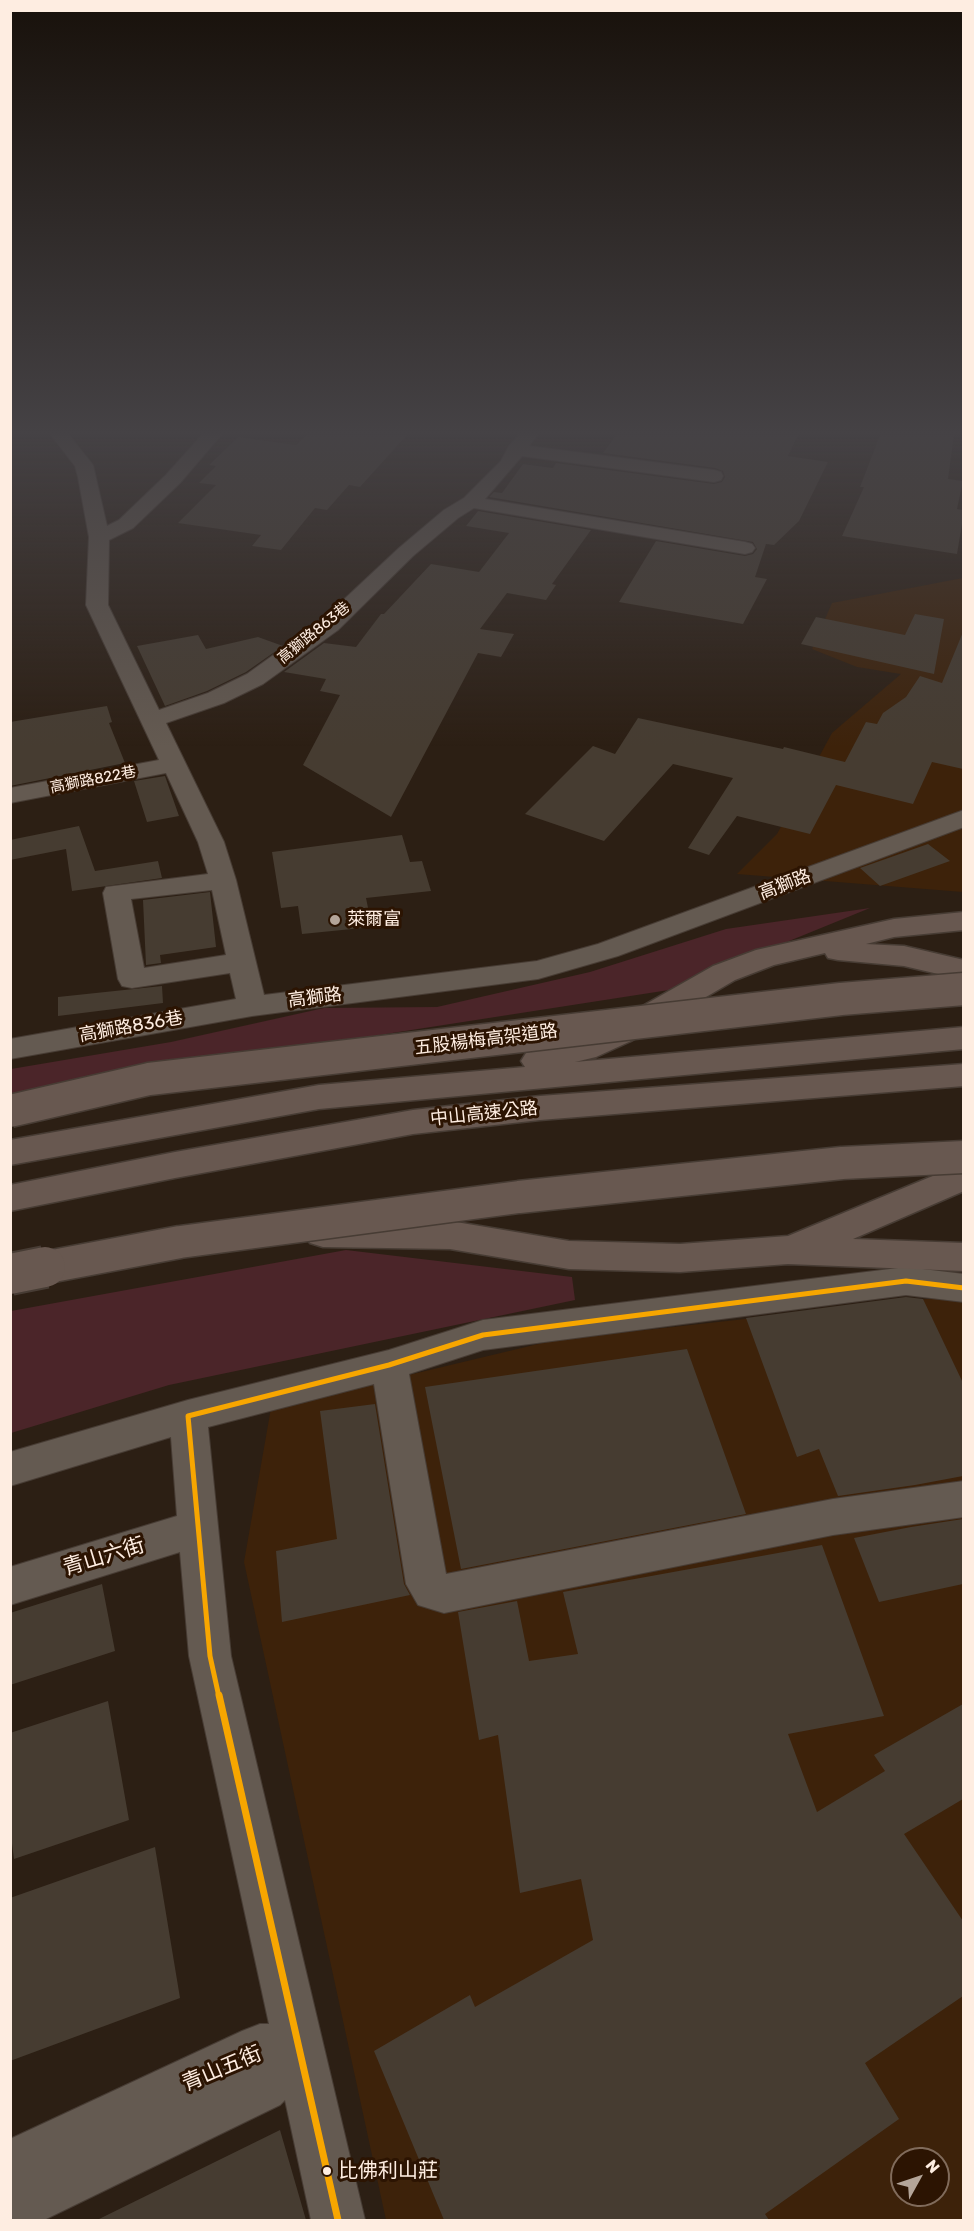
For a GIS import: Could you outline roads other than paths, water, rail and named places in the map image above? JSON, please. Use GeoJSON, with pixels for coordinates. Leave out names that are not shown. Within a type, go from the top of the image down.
{"type":"FeatureCollection","features":[{"type":"Feature","properties":{"kind":"highway"},"geometry":{"type":"LineString","coordinates":[[319,1097],[549,1059],[585,1049],[620,1033],[724,973],[766,957],[894,928],[963,921]]}},
{"type":"Feature","properties":{"kind":"highway"},"geometry":{"type":"LineString","coordinates":[[804,948],[904,956],[963,970]]}},
{"type":"Feature","properties":{"kind":"highway","name":"五股楊梅高架道路"},"geometry":{"type":"LineString","coordinates":[[10,1111],[149,1079],[841,999],[963,989]]}},
{"type":"Feature","properties":{"kind":"highway","name":"中山高速公路"},"geometry":{"type":"LineString","coordinates":[[10,1153],[319,1097],[963,1038]]}},
{"type":"Feature","properties":{"kind":"highway","name":"中山高速公路"},"geometry":{"type":"LineString","coordinates":[[10,1198],[175,1165],[413,1122],[540,1108],[963,1075]]}},
{"type":"Feature","properties":{"kind":"highway"},"geometry":{"type":"LineString","coordinates":[[10,1274],[180,1242],[519,1197],[842,1163],[963,1157]]}},
{"type":"Feature","properties":{"kind":"highway"},"geometry":{"type":"LineString","coordinates":[[788,1250],[963,1176]]}},
{"type":"Feature","properties":{"kind":"highway"},"geometry":{"type":"LineString","coordinates":[[10,1259],[335,1232],[450,1235],[569,1255],[680,1258],[788,1250],[963,1257]]}},
{"type":"Feature","properties":{"kind":"street"},"geometry":{"type":"LineString","coordinates":[[99,539],[97,605],[211,842],[223,880],[252,1006]]}},
{"type":"Feature","properties":{"kind":"street","name":"高獅路863巷"},"geometry":{"type":"LineString","coordinates":[[152,720],[216,698],[255,679],[330,625],[421,539]]}},
{"type":"Feature","properties":{"kind":"street"},"geometry":{"type":"LineString","coordinates":[[692,539],[745,548]]}},
{"type":"Feature","properties":{"kind":"street","name":"高獅路822巷"},"geometry":{"type":"LineString","coordinates":[[10,796],[175,764]]}},
{"type":"Feature","properties":{"kind":"street","name":"高獅路"},"geometry":{"type":"LineString","coordinates":[[252,1006],[538,970],[608,950],[963,818]]}},
{"type":"Feature","properties":{"kind":"street"},"geometry":{"type":"LineString","coordinates":[[223,880],[116,893],[132,979],[241,962]]}},
{"type":"Feature","properties":{"kind":"street","name":"高獅路836巷"},"geometry":{"type":"LineString","coordinates":[[10,1049],[252,1006]]}},
{"type":"Feature","properties":{"kind":"street"},"geometry":{"type":"LineString","coordinates":[[10,1469],[188,1416],[389,1365],[483,1335],[906,1281],[963,1288]]}},
{"type":"Feature","properties":{"kind":"street"},"geometry":{"type":"LineString","coordinates":[[389,1365],[427,1584],[433,1591],[444,1594],[832,1516],[963,1499]]}},
{"type":"Feature","properties":{"kind":"street"},"geometry":{"type":"LineString","coordinates":[[188,1416],[210,1656],[338,2220]]}},
{"type":"Feature","properties":{"kind":"street","name":"青山六街"},"geometry":{"type":"LineString","coordinates":[[10,1586],[198,1528]]}},
{"type":"Feature","properties":{"kind":"street","name":"青山五街"},"geometry":{"type":"LineString","coordinates":[[10,2167],[260,2049],[299,2050]]}},
{"type":"Feature","properties":{"kind":"street","name":"青山五街"},"geometry":{"type":"LineString","coordinates":[[10,2209],[262,2087],[299,2050]]}},
{"type":"Feature","properties":{"kind":"place","name":"萊爾富"},"geometry":{"type":"Point","coordinates":[335,920]}},
{"type":"Feature","properties":{"kind":"place","name":"比佛利山莊"},"geometry":{"type":"Point","coordinates":[327,2171]}}]}
